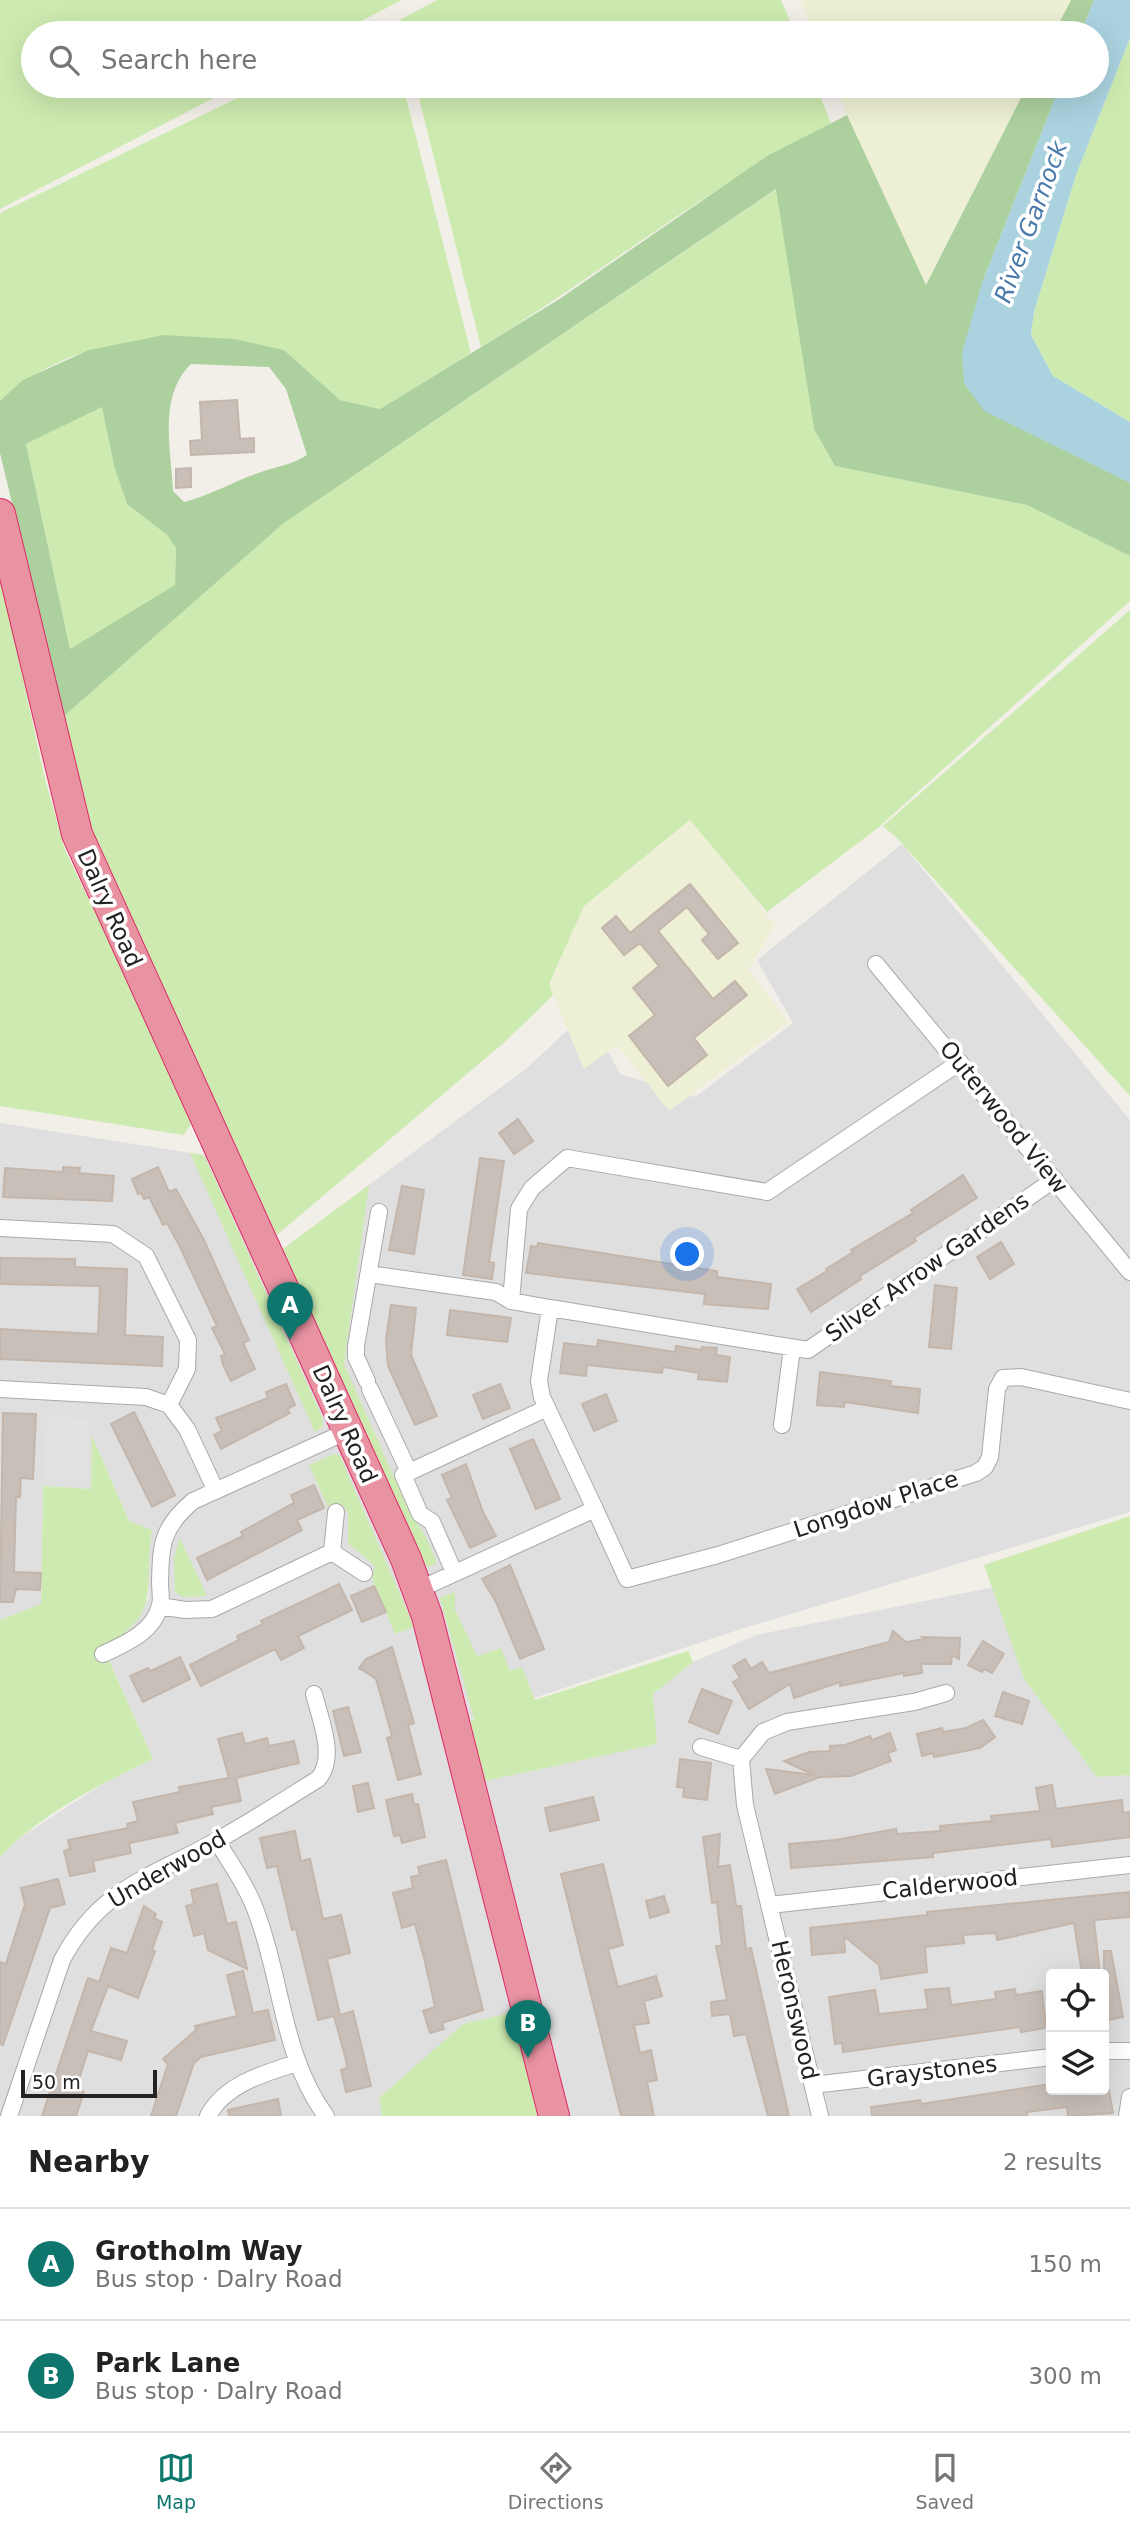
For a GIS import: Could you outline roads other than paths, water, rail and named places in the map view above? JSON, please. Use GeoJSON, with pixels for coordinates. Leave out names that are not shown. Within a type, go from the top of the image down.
{"type":"FeatureCollection","features":[{"type":"Feature","properties":{"kind":"highway","name":"Dalry Road"},"geometry":{"type":"LineString","coordinates":[[0,514],[77,834],[418,1590],[439,1655],[554,2116]]}},
{"type":"Feature","properties":{"kind":"street","name":"Outerwood View"},"geometry":{"type":"LineString","coordinates":[[876,964],[960,1062],[1130,1272]]}},
{"type":"Feature","properties":{"kind":"street"},"geometry":{"type":"LineString","coordinates":[[511,1301],[519,1209],[532,1188],[567,1158],[767,1192],[960,1062]]}},
{"type":"Feature","properties":{"kind":"street","name":"Silver Arrow Gardens"},"geometry":{"type":"LineString","coordinates":[[369,1274],[496,1292],[511,1301],[808,1350],[1055,1179]]}},
{"type":"Feature","properties":{"kind":"street"},"geometry":{"type":"LineString","coordinates":[[379,1212],[356,1357],[406,1473],[420,1514],[432,1522],[454,1572]]}},
{"type":"Feature","properties":{"kind":"street"},"geometry":{"type":"LineString","coordinates":[[0,1228],[113,1234],[146,1256],[188,1340],[187,1369],[183,1383],[169,1405]]}},
{"type":"Feature","properties":{"kind":"street"},"geometry":{"type":"LineString","coordinates":[[418,1590],[595,1509],[547,1408],[539,1381],[550,1308]]}},
{"type":"Feature","properties":{"kind":"street"},"geometry":{"type":"LineString","coordinates":[[782,1426],[792,1349]]}},
{"type":"Feature","properties":{"kind":"street","name":"Longdow Place"},"geometry":{"type":"LineString","coordinates":[[595,1509],[627,1579],[718,1555],[976,1473],[985,1467],[990,1457],[998,1389],[1003,1378],[1021,1377],[1130,1401]]}},
{"type":"Feature","properties":{"kind":"street"},"geometry":{"type":"LineString","coordinates":[[0,1389],[146,1397],[169,1405],[187,1429],[216,1491]]}},
{"type":"Feature","properties":{"kind":"street"},"geometry":{"type":"LineString","coordinates":[[406,1473],[547,1408]]}},
{"type":"Feature","properties":{"kind":"street"},"geometry":{"type":"LineString","coordinates":[[103,1654],[140,1635],[160,1606],[162,1540],[183,1510],[216,1491],[348,1431]]}},
{"type":"Feature","properties":{"kind":"street"},"geometry":{"type":"LineString","coordinates":[[332,1552],[336,1511]]}},
{"type":"Feature","properties":{"kind":"street"},"geometry":{"type":"LineString","coordinates":[[160,1606],[185,1610],[212,1609],[332,1552]]}},
{"type":"Feature","properties":{"kind":"street"},"geometry":{"type":"LineString","coordinates":[[332,1552],[364,1573]]}},
{"type":"Feature","properties":{"kind":"street"},"geometry":{"type":"LineString","coordinates":[[701,1747],[741,1759],[763,1732],[786,1722],[824,1714],[914,1703],[946,1693]]}},
{"type":"Feature","properties":{"kind":"street","name":"Underwood"},"geometry":{"type":"LineString","coordinates":[[9,2116],[62,1960],[79,1931],[99,1907],[123,1889],[216,1841],[324,1773],[327,1752],[314,1694]]}},
{"type":"Feature","properties":{"kind":"street","name":"Heronswood"},"geometry":{"type":"LineString","coordinates":[[741,1759],[745,1805],[821,2116]]}},
{"type":"Feature","properties":{"kind":"street"},"geometry":{"type":"LineString","coordinates":[[216,1841],[243,1882],[259,1919],[297,2063],[326,2116]]}},
{"type":"Feature","properties":{"kind":"street","name":"Calderwood"},"geometry":{"type":"LineString","coordinates":[[770,1905],[1130,1865]]}},
{"type":"Feature","properties":{"kind":"street"},"geometry":{"type":"LineString","coordinates":[[1109,2051],[1130,2051]]}},
{"type":"Feature","properties":{"kind":"street","name":"Graystones"},"geometry":{"type":"LineString","coordinates":[[813,2085],[1046,2058]]}},
{"type":"Feature","properties":{"kind":"street"},"geometry":{"type":"LineString","coordinates":[[208,2116],[221,2100],[238,2087],[297,2063]]}},
{"type":"Feature","properties":{"kind":"street"},"geometry":{"type":"LineString","coordinates":[[1127,2116],[1130,2097]]}},
{"type":"Feature","properties":{"kind":"water"},"geometry":{"type":"Polygon","coordinates":[[[1094,0],[1130,0],[1130,38],[1109,91],[1109,21],[1086,21],[1094,0]]]}},
{"type":"Feature","properties":{"kind":"water","name":"River Garnock"},"geometry":{"type":"Polygon","coordinates":[[[1055,98],[1106,98],[1076,175],[1034,312],[1031,335],[1053,376],[1130,422],[1130,483],[984,411],[964,383],[962,353],[982,283],[1055,98]]]}},
{"type":"Feature","properties":{"kind":"place","name":"Grotholm Way"},"geometry":{"type":"Point","coordinates":[290,1340]}},
{"type":"Feature","properties":{"kind":"place","name":"Park Lane"},"geometry":{"type":"Point","coordinates":[528,2058]}}]}
